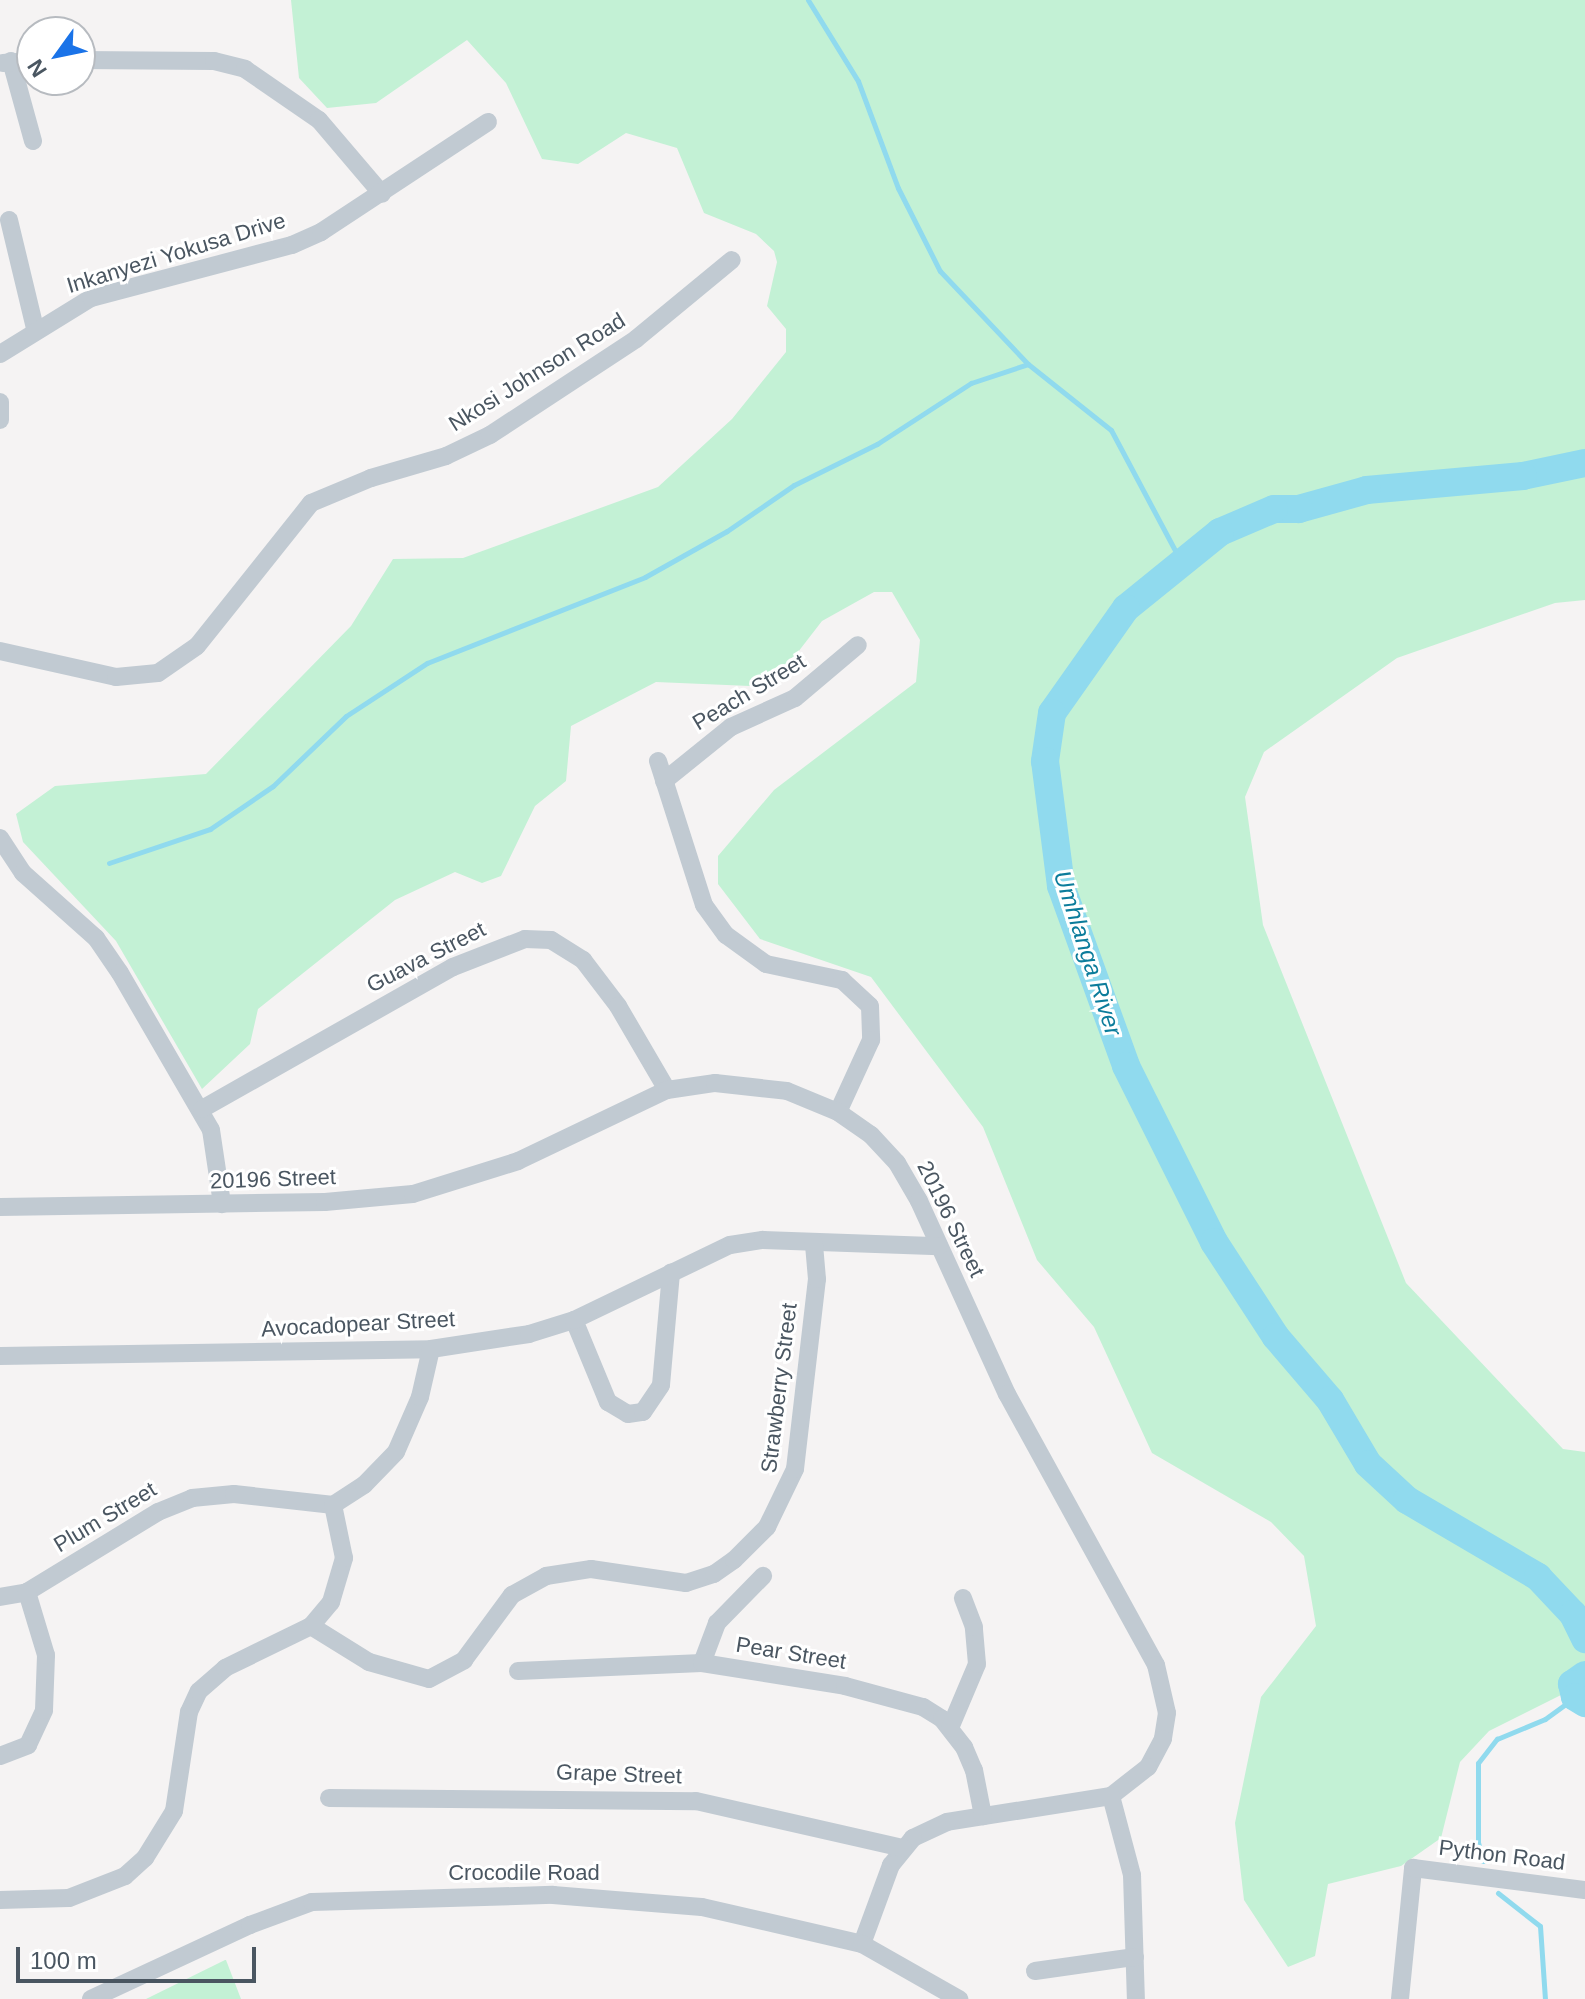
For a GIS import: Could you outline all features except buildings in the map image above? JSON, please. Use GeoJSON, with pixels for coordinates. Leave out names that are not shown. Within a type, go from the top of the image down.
{"type":"FeatureCollection","features":[{"type":"Feature","properties":{"kind":"street"},"geometry":{"type":"LineString","coordinates":[[96,60],[214,61],[245,69],[319,120],[382,194]]}},
{"type":"Feature","properties":{"kind":"street"},"geometry":{"type":"LineString","coordinates":[[5,62],[33,141]]}},
{"type":"Feature","properties":{"kind":"street","name":"Inkanyezi Yokusa Drive"},"geometry":{"type":"LineString","coordinates":[[0,354],[35,328],[91,298],[292,245],[382,194],[488,122]]}},
{"type":"Feature","properties":{"kind":"street"},"geometry":{"type":"LineString","coordinates":[[9,220],[35,328]]}},
{"type":"Feature","properties":{"kind":"street","name":"Nkosi Johnson Road"},"geometry":{"type":"LineString","coordinates":[[0,651],[116,677],[158,673],[197,646],[311,503],[371,478],[446,456],[490,435],[636,339],[732,260]]}},
{"type":"Feature","properties":{"kind":"street"},"geometry":{"type":"LineString","coordinates":[[0,402],[0,420]]}},
{"type":"Feature","properties":{"kind":"street","name":"Peach Street"},"geometry":{"type":"LineString","coordinates":[[664,781],[731,727],[795,698],[858,645]]}},
{"type":"Feature","properties":{"kind":"street"},"geometry":{"type":"LineString","coordinates":[[658,761],[704,905],[726,935],[766,964],[842,980],[870,1006],[871,1040],[838,1112]]}},
{"type":"Feature","properties":{"kind":"street"},"geometry":{"type":"LineString","coordinates":[[0,838],[23,873],[106,951],[166,1057],[202,1109],[219,1155],[222,1204]]}},
{"type":"Feature","properties":{"kind":"street","name":"Guava Street"},"geometry":{"type":"LineString","coordinates":[[202,1109],[463,962],[525,939],[561,944],[583,960],[618,1006],[667,1090]]}},
{"type":"Feature","properties":{"kind":"street","name":"20196 Street"},"geometry":{"type":"LineString","coordinates":[[0,1207],[382,1198],[441,1188],[518,1161],[667,1090],[715,1083],[765,1085],[838,1112],[871,1135],[897,1163],[1007,1394],[1163,1680],[1166,1726],[1157,1754],[1138,1778],[1111,1796],[983,1816],[928,1829],[903,1848],[885,1880],[862,1944]]}},
{"type":"Feature","properties":{"kind":"street","name":"Avocadopear Street"},"geometry":{"type":"LineString","coordinates":[[0,1356],[431,1349],[529,1334],[574,1320],[730,1245],[763,1240],[939,1246]]}},
{"type":"Feature","properties":{"kind":"street","name":"Strawberry Street"},"geometry":{"type":"LineString","coordinates":[[311,1626],[369,1662],[429,1679],[464,1660],[512,1595],[546,1576],[591,1569],[686,1583],[714,1574],[734,1560],[767,1527],[791,1484],[817,1279],[814,1243]]}},
{"type":"Feature","properties":{"kind":"street"},"geometry":{"type":"LineString","coordinates":[[574,1320],[608,1402],[628,1414],[643,1412],[661,1385],[671,1272]]}},
{"type":"Feature","properties":{"kind":"street"},"geometry":{"type":"LineString","coordinates":[[0,1900],[69,1898],[125,1876],[145,1858],[174,1811],[189,1712],[199,1691],[225,1668],[311,1626],[331,1602],[343,1571],[333,1505],[364,1485],[396,1452],[420,1397],[431,1349]]}},
{"type":"Feature","properties":{"kind":"street","name":"Plum Street"},"geometry":{"type":"LineString","coordinates":[[0,1597],[27,1592],[158,1512],[192,1498],[234,1494],[333,1505]]}},
{"type":"Feature","properties":{"kind":"street"},"geometry":{"type":"LineString","coordinates":[[702,1663],[717,1623],[763,1576]]}},
{"type":"Feature","properties":{"kind":"street"},"geometry":{"type":"LineString","coordinates":[[0,1756],[28,1745],[44,1710],[46,1655],[27,1592]]}},
{"type":"Feature","properties":{"kind":"street"},"geometry":{"type":"LineString","coordinates":[[950,1728],[977,1664],[974,1627],[963,1598]]}},
{"type":"Feature","properties":{"kind":"street","name":"Pear Street"},"geometry":{"type":"LineString","coordinates":[[518,1671],[702,1663],[879,1693],[923,1707],[950,1728],[974,1770],[983,1816]]}},
{"type":"Feature","properties":{"kind":"street"},"geometry":{"type":"LineString","coordinates":[[1111,1796],[1128,1848],[1136,1999]]}},
{"type":"Feature","properties":{"kind":"street","name":"Grape Street"},"geometry":{"type":"LineString","coordinates":[[329,1798],[696,1801],[903,1848]]}},
{"type":"Feature","properties":{"kind":"street","name":"Python Road"},"geometry":{"type":"LineString","coordinates":[[1400,1999],[1413,1868],[1585,1890]]}},
{"type":"Feature","properties":{"kind":"street","name":"Crocodile Road"},"geometry":{"type":"LineString","coordinates":[[91,1999],[250,1925],[342,1898],[620,1898],[702,1907],[862,1944],[959,1999]]}},
{"type":"Feature","properties":{"kind":"street"},"geometry":{"type":"LineString","coordinates":[[1035,1971],[1135,1957]]}},
{"type":"Feature","properties":{"kind":"green space"},"geometry":{"type":"Polygon","coordinates":[[[291,0],[1585,0],[1585,600],[1555,603],[1397,658],[1264,752],[1245,797],[1263,925],[1406,1283],[1563,1449],[1585,1452],[1585,1695],[1561,1695],[1489,1731],[1460,1762],[1441,1838],[1401,1866],[1328,1884],[1315,1956],[1288,1967],[1244,1900],[1235,1823],[1261,1697],[1316,1626],[1304,1556],[1271,1522],[1152,1453],[1094,1327],[1037,1260],[983,1127],[871,977],[760,939],[718,884],[718,856],[774,790],[916,682],[920,640],[892,592],[874,592],[822,621],[781,674],[750,686],[656,682],[571,726],[566,781],[535,806],[501,876],[482,883],[455,872],[395,900],[258,1009],[250,1044],[202,1089],[116,941],[23,842],[16,814],[55,786],[206,774],[351,626],[393,559],[463,558],[658,487],[732,419],[786,352],[786,329],[767,306],[777,262],[774,251],[756,234],[704,213],[677,148],[626,133],[578,164],[542,159],[506,83],[467,40],[376,103],[327,108],[299,78],[291,0]]]}},
{"type":"Feature","properties":{"kind":"green space"},"geometry":{"type":"Polygon","coordinates":[[[225,1960],[241,1999],[146,1999],[225,1960]]]}},
{"type":"Feature","properties":{"kind":"waterway"},"geometry":{"type":"LineString","coordinates":[[808,0],[858,81],[898,188],[940,271],[1028,364],[1111,430],[1180,560]]}},
{"type":"Feature","properties":{"kind":"waterway"},"geometry":{"type":"LineString","coordinates":[[109,863],[210,829],[273,786],[346,716],[427,663],[645,577],[727,531],[794,485],[877,444],[971,383],[1028,364]]}},
{"type":"Feature","properties":{"kind":"waterway","name":"Umhlanga River"},"geometry":{"type":"LineString","coordinates":[[1585,463],[1523,476],[1367,490],[1299,509],[1274,509],[1220,532],[1126,608],[1052,713],[1045,761],[1061,886],[1126,1066],[1214,1242],[1276,1337],[1330,1400],[1368,1464],[1407,1500],[1538,1577],[1573,1614],[1585,1639]]}},
{"type":"Feature","properties":{"kind":"waterway","name":"Umhlanga River"},"geometry":{"type":"LineString","coordinates":[[1585,1675],[1572,1684],[1575,1697],[1585,1703]]}},
{"type":"Feature","properties":{"kind":"waterway"},"geometry":{"type":"LineString","coordinates":[[1483,1861],[1478,1842],[1478,1763],[1497,1739],[1545,1719],[1575,1697]]}},
{"type":"Feature","properties":{"kind":"waterway"},"geometry":{"type":"LineString","coordinates":[[1498,1893],[1540,1926],[1545,1999]]}}]}
